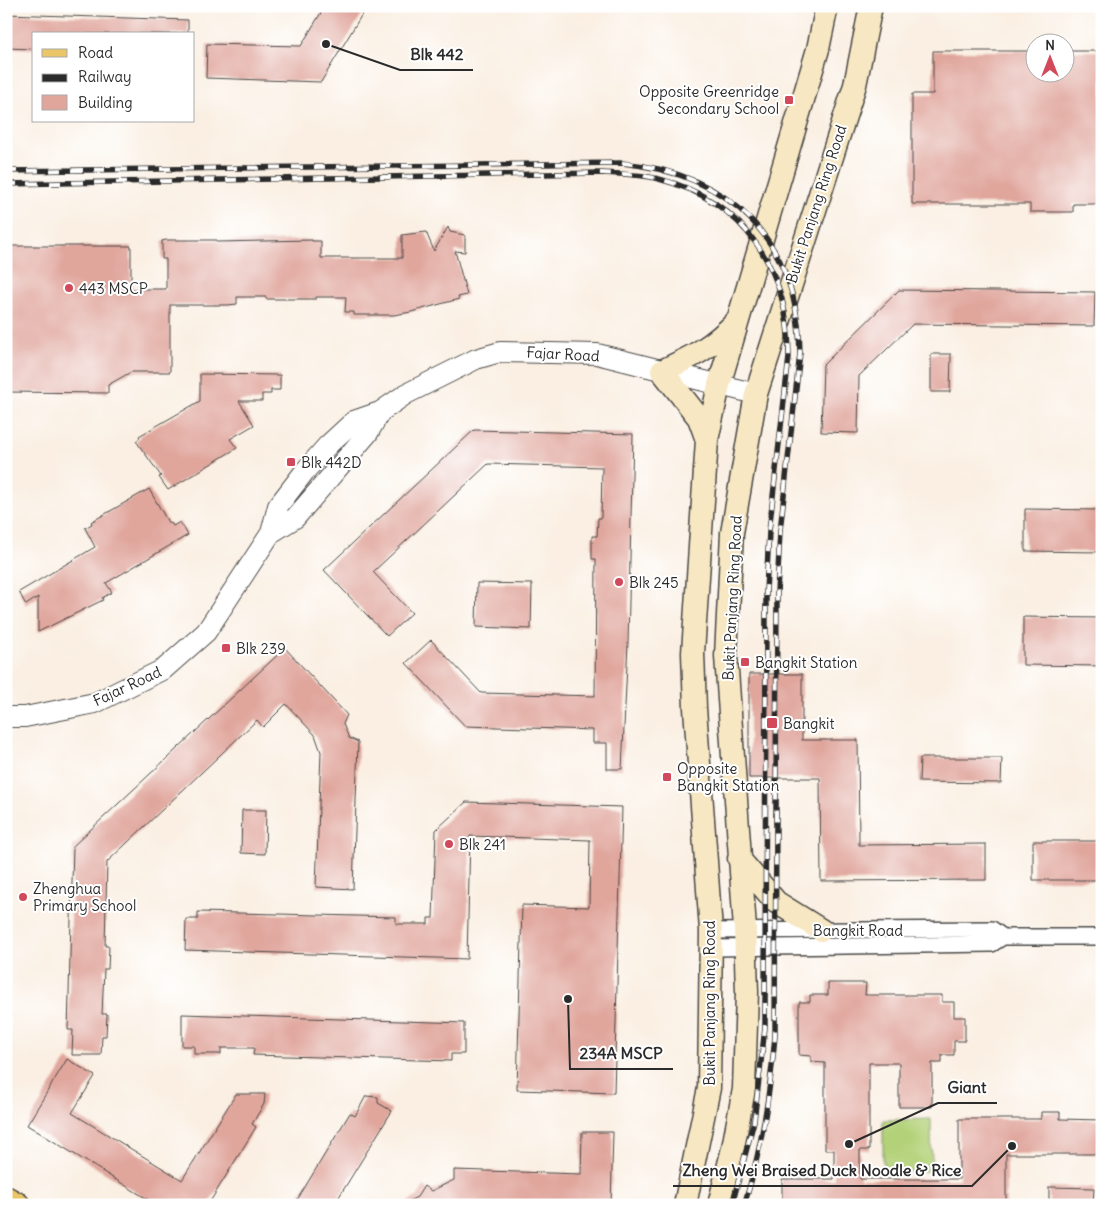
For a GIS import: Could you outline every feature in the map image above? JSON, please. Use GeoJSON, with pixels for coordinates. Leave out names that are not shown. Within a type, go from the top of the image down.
{"type":"FeatureCollection","features":[{"type":"Feature","properties":{"kind":"main road","name":"Bukit Panjang Ring Road"},"geometry":{"type":"LineString","coordinates":[[685,1205],[709,1088],[710,939],[693,653],[707,440],[719,385],[818,49],[827,6]]}},
{"type":"Feature","properties":{"kind":"main road","name":"Bukit Panjang Ring Road"},"geometry":{"type":"LineString","coordinates":[[719,1205],[733,1148],[744,1089],[747,992],[726,656],[732,533],[756,394],[854,85],[871,6]]}},
{"type":"Feature","properties":{"kind":"main road"},"geometry":{"type":"LineString","coordinates":[[707,440],[699,418],[662,371],[705,350],[720,339],[739,318]]}},
{"type":"Feature","properties":{"kind":"main road"},"geometry":{"type":"LineString","coordinates":[[739,859],[776,902],[821,930]]}},
{"type":"Feature","properties":{"kind":"main road"},"geometry":{"type":"LineString","coordinates":[[6,1198],[16,1205]]}},
{"type":"Feature","properties":{"kind":"street","name":"Fajar Road"},"geometry":{"type":"LineString","coordinates":[[6,717],[25,717],[95,703],[164,669],[206,632],[271,533],[295,518],[368,433],[380,412],[406,394],[451,370],[500,352],[597,354],[756,394]]}},
{"type":"Feature","properties":{"kind":"street","name":"Bangkit Road"},"geometry":{"type":"LineString","coordinates":[[745,938],[821,930],[992,929],[1003,936],[1102,937]]}},
{"type":"Feature","properties":{"kind":"street","name":"Bangkit Road"},"geometry":{"type":"LineString","coordinates":[[710,939],[745,938],[992,944],[1003,936]]}},
{"type":"Feature","properties":{"kind":"green space"},"geometry":{"type":"Polygon","coordinates":[[[931,1119],[932,1171],[883,1172],[883,1120],[931,1119]]]}},
{"type":"Feature","properties":{"kind":"building"},"geometry":{"type":"Polygon","coordinates":[[[325,6],[367,6],[321,82],[206,78],[207,44],[301,46],[325,6]]]}},
{"type":"Feature","properties":{"kind":"building"},"geometry":{"type":"Polygon","coordinates":[[[6,14],[188,20],[188,32],[32,32],[32,49],[6,48],[6,14]]]}},
{"type":"Feature","properties":{"kind":"building"},"geometry":{"type":"Polygon","coordinates":[[[933,51],[1026,51],[1026,82],[1076,82],[1076,51],[1102,51],[1102,204],[1073,204],[1073,212],[1030,212],[1030,204],[912,204],[912,94],[933,94],[933,51]]]}},
{"type":"Feature","properties":{"kind":"building"},"geometry":{"type":"Polygon","coordinates":[[[448,227],[450,232],[465,235],[465,252],[455,251],[467,295],[458,297],[459,299],[394,315],[354,315],[354,312],[345,312],[346,297],[266,299],[266,297],[237,297],[237,304],[170,305],[170,372],[131,372],[108,385],[108,393],[6,392],[6,246],[131,246],[131,289],[166,289],[166,259],[162,259],[162,241],[166,240],[217,240],[217,242],[312,240],[321,241],[321,258],[402,258],[402,235],[426,232],[434,251],[448,227]]]}},
{"type":"Feature","properties":{"kind":"building"},"geometry":{"type":"Polygon","coordinates":[[[899,290],[1095,292],[1094,326],[913,324],[859,376],[858,433],[821,432],[823,365],[899,290]]]}},
{"type":"Feature","properties":{"kind":"building"},"geometry":{"type":"Polygon","coordinates":[[[931,354],[951,354],[950,392],[931,392],[931,354]]]}},
{"type":"Feature","properties":{"kind":"building"},"geometry":{"type":"Polygon","coordinates":[[[200,374],[280,375],[280,390],[271,390],[271,394],[262,394],[262,401],[239,401],[254,425],[230,439],[237,448],[168,490],[159,477],[161,476],[136,441],[140,438],[139,436],[200,401],[200,374]]]}},
{"type":"Feature","properties":{"kind":"building"},"geometry":{"type":"Polygon","coordinates":[[[474,430],[633,434],[628,643],[622,769],[607,769],[607,743],[593,743],[593,730],[465,726],[406,663],[431,640],[481,693],[595,696],[596,559],[592,559],[592,536],[597,536],[598,518],[601,518],[602,467],[488,464],[373,572],[412,613],[387,636],[324,570],[474,430]]]}},
{"type":"Feature","properties":{"kind":"building"},"geometry":{"type":"Polygon","coordinates":[[[149,489],[169,524],[171,523],[173,526],[180,522],[188,535],[106,583],[112,592],[102,598],[103,600],[38,632],[38,597],[26,605],[19,592],[95,547],[85,528],[92,524],[91,522],[149,489]]]}},
{"type":"Feature","properties":{"kind":"building"},"geometry":{"type":"Polygon","coordinates":[[[1025,509],[1102,510],[1102,552],[1025,551],[1025,509]]]}},
{"type":"Feature","properties":{"kind":"building"},"geometry":{"type":"Polygon","coordinates":[[[477,583],[532,584],[531,629],[476,627],[477,583]]]}},
{"type":"Feature","properties":{"kind":"building"},"geometry":{"type":"Polygon","coordinates":[[[1023,617],[1102,618],[1102,666],[1023,665],[1023,617]]]}},
{"type":"Feature","properties":{"kind":"building"},"geometry":{"type":"Polygon","coordinates":[[[285,648],[347,715],[343,724],[349,738],[358,742],[353,889],[316,887],[321,752],[315,735],[286,704],[263,727],[257,720],[107,862],[105,946],[109,946],[108,969],[104,969],[102,1014],[107,1014],[106,1036],[102,1036],[101,1055],[72,1055],[73,1030],[68,1030],[73,846],[285,648]]]}},
{"type":"Feature","properties":{"kind":"building"},"geometry":{"type":"Polygon","coordinates":[[[749,674],[802,674],[802,740],[858,740],[859,845],[986,844],[986,880],[821,881],[820,778],[749,778],[749,674]]]}},
{"type":"Feature","properties":{"kind":"building"},"geometry":{"type":"Polygon","coordinates":[[[920,758],[1002,758],[1001,783],[919,782],[920,758]]]}},
{"type":"Feature","properties":{"kind":"building"},"geometry":{"type":"Polygon","coordinates":[[[466,802],[622,807],[614,1093],[517,1090],[522,905],[589,907],[590,840],[470,836],[467,959],[185,950],[186,919],[198,919],[198,912],[396,917],[396,924],[428,924],[428,918],[433,918],[436,830],[466,802]]]}},
{"type":"Feature","properties":{"kind":"building"},"geometry":{"type":"Polygon","coordinates":[[[242,810],[266,810],[265,854],[241,853],[242,810]]]}},
{"type":"Feature","properties":{"kind":"building"},"geometry":{"type":"Polygon","coordinates":[[[1033,841],[1102,841],[1102,880],[1033,880],[1033,841]]]}},
{"type":"Feature","properties":{"kind":"building"},"geometry":{"type":"Polygon","coordinates":[[[828,983],[866,983],[865,995],[942,995],[942,1002],[954,1002],[954,1017],[965,1017],[965,1041],[954,1041],[954,1055],[942,1055],[942,1063],[932,1063],[932,1107],[899,1107],[899,1063],[869,1063],[869,1150],[860,1150],[860,1179],[959,1179],[959,1119],[1041,1119],[1041,1112],[1060,1112],[1060,1119],[1102,1120],[1102,1154],[1006,1154],[1006,1205],[782,1205],[782,1179],[834,1179],[834,1150],[825,1150],[825,1063],[811,1062],[811,1056],[799,1055],[799,1002],[810,1002],[810,995],[828,995],[828,983]]]}},
{"type":"Feature","properties":{"kind":"building"},"geometry":{"type":"Polygon","coordinates":[[[182,1014],[464,1023],[464,1054],[451,1054],[451,1061],[253,1055],[254,1048],[221,1048],[221,1054],[194,1054],[194,1046],[182,1046],[182,1014]]]}},
{"type":"Feature","properties":{"kind":"building"},"geometry":{"type":"Polygon","coordinates":[[[67,1059],[95,1076],[72,1113],[182,1180],[236,1094],[265,1094],[264,1104],[252,1124],[256,1127],[208,1205],[157,1205],[27,1125],[67,1059]]]}},
{"type":"Feature","properties":{"kind":"building"},"geometry":{"type":"Polygon","coordinates":[[[366,1096],[378,1097],[378,1103],[392,1111],[334,1205],[294,1205],[350,1113],[355,1116],[366,1096]]]}},
{"type":"Feature","properties":{"kind":"building"},"geometry":{"type":"Polygon","coordinates":[[[582,1132],[613,1132],[611,1205],[401,1205],[417,1197],[424,1186],[431,1191],[454,1180],[454,1170],[581,1174],[582,1132]]]}},
{"type":"Feature","properties":{"kind":"building"},"geometry":{"type":"Polygon","coordinates":[[[1049,1187],[1094,1188],[1093,1205],[1049,1205],[1049,1187]]]}},
{"type":"Feature","properties":{"kind":"railway"},"geometry":{"type":"LineString","coordinates":[[6,171],[622,163],[661,170],[696,182],[726,198],[752,220],[772,247],[787,278],[796,313],[800,353],[780,531],[777,593],[775,1036],[771,1079],[764,1121],[756,1163],[744,1205]]}},
{"type":"Feature","properties":{"kind":"railway"},"geometry":{"type":"LineString","coordinates":[[6,184],[631,174],[659,179],[690,189],[716,204],[738,222],[757,244],[771,269],[781,296],[787,326],[789,357],[769,531],[766,592],[765,1028],[754,1121],[732,1205]]}},
{"type":"Feature","properties":{"kind":"place","name":"Blk 442"},"geometry":{"type":"Point","coordinates":[326,44]}},
{"type":"Feature","properties":{"kind":"place","name":"Opposite Greenridge Secondary School"},"geometry":{"type":"Point","coordinates":[789,100]}},
{"type":"Feature","properties":{"kind":"place","name":"443 MSCP"},"geometry":{"type":"Point","coordinates":[69,288]}},
{"type":"Feature","properties":{"kind":"place","name":"Blk 442D"},"geometry":{"type":"Point","coordinates":[291,462]}},
{"type":"Feature","properties":{"kind":"place","name":"Blk 245"},"geometry":{"type":"Point","coordinates":[619,582]}},
{"type":"Feature","properties":{"kind":"place","name":"Blk 239"},"geometry":{"type":"Point","coordinates":[226,648]}},
{"type":"Feature","properties":{"kind":"place","name":"Bangkit Station"},"geometry":{"type":"Point","coordinates":[745,662]}},
{"type":"Feature","properties":{"kind":"place","name":"Bangkit"},"geometry":{"type":"Point","coordinates":[772,723]}},
{"type":"Feature","properties":{"kind":"place","name":"Opposite Bangkit Station"},"geometry":{"type":"Point","coordinates":[667,777]}},
{"type":"Feature","properties":{"kind":"place","name":"Blk 241"},"geometry":{"type":"Point","coordinates":[449,844]}},
{"type":"Feature","properties":{"kind":"place","name":"Zhenghua Primary School"},"geometry":{"type":"Point","coordinates":[23,897]}},
{"type":"Feature","properties":{"kind":"place","name":"234A MSCP"},"geometry":{"type":"Point","coordinates":[568,999]}},
{"type":"Feature","properties":{"kind":"place","name":"Giant"},"geometry":{"type":"Point","coordinates":[849,1144]}},
{"type":"Feature","properties":{"kind":"place","name":"Zheng Wei Braised Duck Noodle & Rice"},"geometry":{"type":"Point","coordinates":[1012,1146]}}]}
